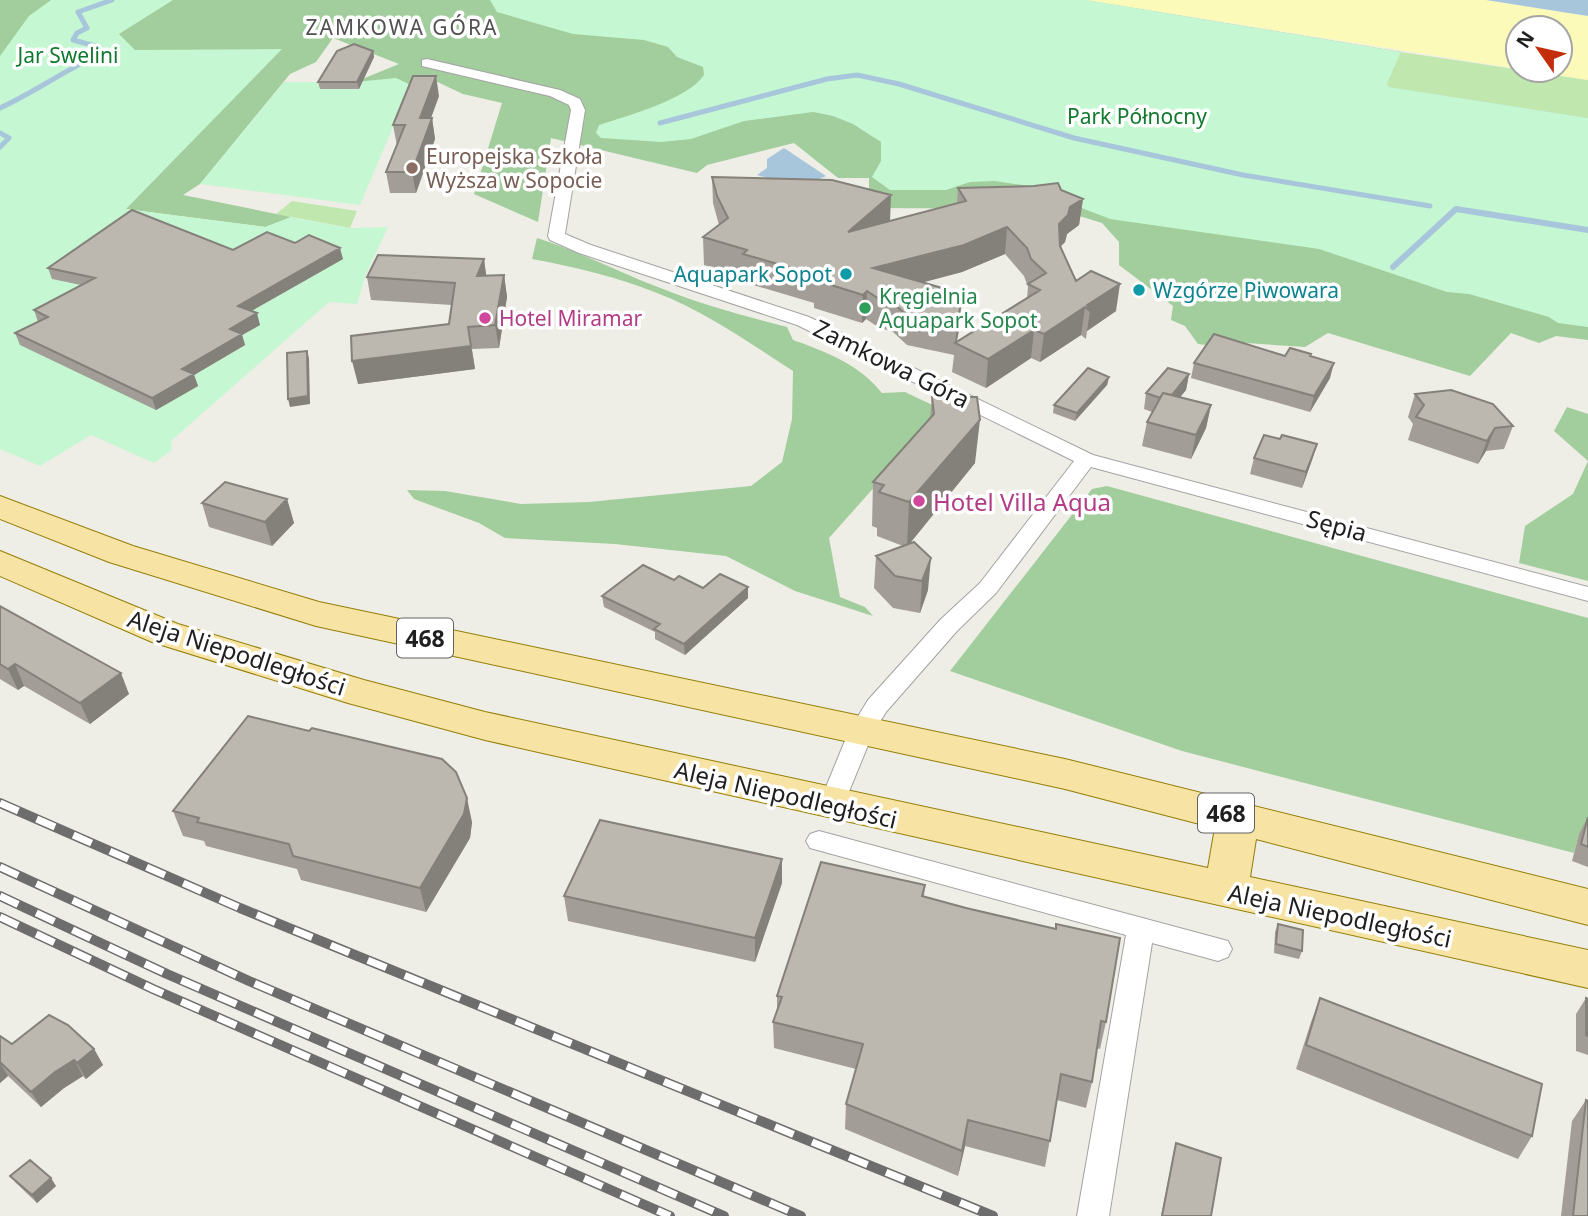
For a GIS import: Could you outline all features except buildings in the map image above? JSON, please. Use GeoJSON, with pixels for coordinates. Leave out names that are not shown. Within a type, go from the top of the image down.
{"type":"FeatureCollection","features":[{"type":"Feature","properties":{"kind":"main road","name":"468"},"geometry":{"type":"LineString","coordinates":[[0,507],[147,562],[316,614],[1065,774],[1238,816],[1588,908]]}},
{"type":"Feature","properties":{"kind":"main road","name":"Aleja Niepodległości"},"geometry":{"type":"LineString","coordinates":[[0,562],[165,633],[362,693],[826,823],[1226,891],[1588,969]]}},
{"type":"Feature","properties":{"kind":"main road"},"geometry":{"type":"LineString","coordinates":[[1226,891],[1238,816]]}},
{"type":"Feature","properties":{"kind":"street","name":"Zamkowa Góra"},"geometry":{"type":"LineString","coordinates":[[427,63],[555,93],[575,102],[578,110],[556,236],[585,249],[803,321],[1086,459]]}},
{"type":"Feature","properties":{"kind":"street","name":"Sępia"},"geometry":{"type":"LineString","coordinates":[[1086,459],[1588,594]]}},
{"type":"Feature","properties":{"kind":"street"},"geometry":{"type":"LineString","coordinates":[[1086,459],[988,588],[921,656],[877,706],[861,731],[826,823],[1020,898],[1218,949]]}},
{"type":"Feature","properties":{"kind":"street"},"geometry":{"type":"LineString","coordinates":[[1093,1216],[1141,927]]}},
{"type":"Feature","properties":{"kind":"green space","name":"Jar Swelini"},"geometry":{"type":"Polygon","coordinates":[[[0,0],[1086,0],[1401,52],[1387,84],[1389,87],[1588,118],[1588,340],[1556,336],[1539,343],[1511,333],[1470,376],[1328,333],[1305,347],[1246,343],[1233,348],[1198,344],[1185,326],[1171,320],[1173,306],[1119,265],[1119,242],[1102,223],[1057,209],[869,208],[869,178],[838,178],[794,143],[707,165],[697,173],[551,138],[538,222],[474,194],[502,103],[463,94],[431,79],[411,85],[355,82],[399,64],[333,38],[316,62],[290,74],[200,184],[183,195],[291,217],[266,227],[125,209],[281,49],[0,196],[0,0]]]}},
{"type":"Feature","properties":{"kind":"green space","name":"Jar Swelini"},"geometry":{"type":"Polygon","coordinates":[[[51,0],[173,0],[119,34],[135,50],[282,49],[126,209],[265,227],[291,217],[350,228],[388,227],[366,274],[357,304],[329,302],[171,441],[172,450],[154,463],[91,435],[40,466],[0,449],[0,56],[29,16],[51,0]]]}},
{"type":"Feature","properties":{"kind":"green space","name":"Park Północny"},"geometry":{"type":"Polygon","coordinates":[[[490,0],[1086,0],[1401,52],[1387,84],[1389,87],[1588,118],[1588,327],[1558,323],[1549,317],[1469,294],[1447,292],[1319,249],[1110,219],[1022,185],[995,181],[970,182],[946,190],[890,190],[872,177],[881,161],[881,142],[853,124],[813,112],[744,121],[691,139],[661,142],[601,138],[596,133],[599,125],[656,106],[685,92],[704,75],[703,67],[677,57],[668,47],[644,40],[573,34],[497,12],[490,0]]]}},
{"type":"Feature","properties":{"kind":"green space"},"geometry":{"type":"Polygon","coordinates":[[[1401,52],[1504,67],[1504,84],[1574,84],[1574,78],[1588,80],[1588,118],[1389,87],[1387,84],[1401,52]]]}},
{"type":"Feature","properties":{"kind":"green space"},"geometry":{"type":"Polygon","coordinates":[[[396,78],[411,85],[360,205],[200,184],[284,82],[355,82],[396,78]]]}},
{"type":"Feature","properties":{"kind":"green space"},"geometry":{"type":"Polygon","coordinates":[[[292,201],[357,211],[350,228],[276,214],[292,201]]]}},
{"type":"Feature","properties":{"kind":"green space"},"geometry":{"type":"Polygon","coordinates":[[[537,238],[678,295],[787,327],[793,340],[853,367],[882,393],[905,392],[943,410],[829,538],[840,597],[865,607],[873,616],[795,591],[726,556],[615,544],[505,538],[479,523],[414,499],[407,490],[445,491],[521,504],[589,502],[751,486],[782,462],[792,419],[793,371],[727,329],[675,301],[611,277],[532,259],[537,238]]]}},
{"type":"Feature","properties":{"kind":"green space"},"geometry":{"type":"Polygon","coordinates":[[[1567,407],[1588,414],[1588,461],[1554,431],[1567,407]]]}},
{"type":"Feature","properties":{"kind":"green space"},"geometry":{"type":"Polygon","coordinates":[[[1588,461],[1588,581],[1519,563],[1525,526],[1573,494],[1588,461]]]}},
{"type":"Feature","properties":{"kind":"green space"},"geometry":{"type":"Polygon","coordinates":[[[1107,486],[1588,618],[1588,837],[1579,834],[1574,853],[1182,751],[950,671],[1092,489],[1107,486]]]}},
{"type":"Feature","properties":{"kind":"sand"},"geometry":{"type":"Polygon","coordinates":[[[1086,0],[1486,0],[1588,16],[1588,80],[1574,78],[1574,14],[1504,14],[1504,67],[1086,0]]]}},
{"type":"Feature","properties":{"kind":"water"},"geometry":{"type":"Polygon","coordinates":[[[1486,0],[1588,0],[1588,16],[1486,0]]]}},
{"type":"Feature","properties":{"kind":"water"},"geometry":{"type":"Polygon","coordinates":[[[784,148],[826,176],[801,187],[757,175],[767,168],[767,159],[784,148]]]}},
{"type":"Feature","properties":{"kind":"waterway"},"geometry":{"type":"LineString","coordinates":[[0,108],[100,54],[99,47],[73,40],[77,33],[87,28],[78,12],[112,0]]}},
{"type":"Feature","properties":{"kind":"waterway"},"geometry":{"type":"LineString","coordinates":[[660,123],[827,79],[857,75],[899,84],[1074,138],[1243,175],[1430,206]]}},
{"type":"Feature","properties":{"kind":"waterway"},"geometry":{"type":"LineString","coordinates":[[0,133],[9,138],[0,147]]}},
{"type":"Feature","properties":{"kind":"waterway"},"geometry":{"type":"LineString","coordinates":[[1393,267],[1456,209],[1588,230]]}},
{"type":"Feature","properties":{"kind":"railway"},"geometry":{"type":"LineString","coordinates":[[0,803],[240,908],[993,1216]]}},
{"type":"Feature","properties":{"kind":"railway"},"geometry":{"type":"LineString","coordinates":[[0,867],[249,981],[801,1216]]}},
{"type":"Feature","properties":{"kind":"railway"},"geometry":{"type":"LineString","coordinates":[[0,896],[167,974],[724,1216]]}},
{"type":"Feature","properties":{"kind":"railway"},"geometry":{"type":"LineString","coordinates":[[0,917],[153,989],[670,1216]]}},
{"type":"Feature","properties":{"kind":"place","name":"Europejska Szkoła Wyższa w Sopocie"},"geometry":{"type":"Point","coordinates":[412,168]}},
{"type":"Feature","properties":{"kind":"place","name":"Aquapark Sopot"},"geometry":{"type":"Point","coordinates":[846,274]}},
{"type":"Feature","properties":{"kind":"place","name":"Wzgórze Piwowara"},"geometry":{"type":"Point","coordinates":[1139,290]}},
{"type":"Feature","properties":{"kind":"place","name":"Kręgielnia Aquapark Sopot"},"geometry":{"type":"Point","coordinates":[865,308]}},
{"type":"Feature","properties":{"kind":"place","name":"Hotel Miramar"},"geometry":{"type":"Point","coordinates":[485,318]}},
{"type":"Feature","properties":{"kind":"place","name":"Hotel Villa Aqua"},"geometry":{"type":"Point","coordinates":[919,501]}},
{"type":"Feature","properties":{"kind":"district","name":"ZAMKOWA GÓRA"},"geometry":{"type":"Point","coordinates":[402,27]}}]}
